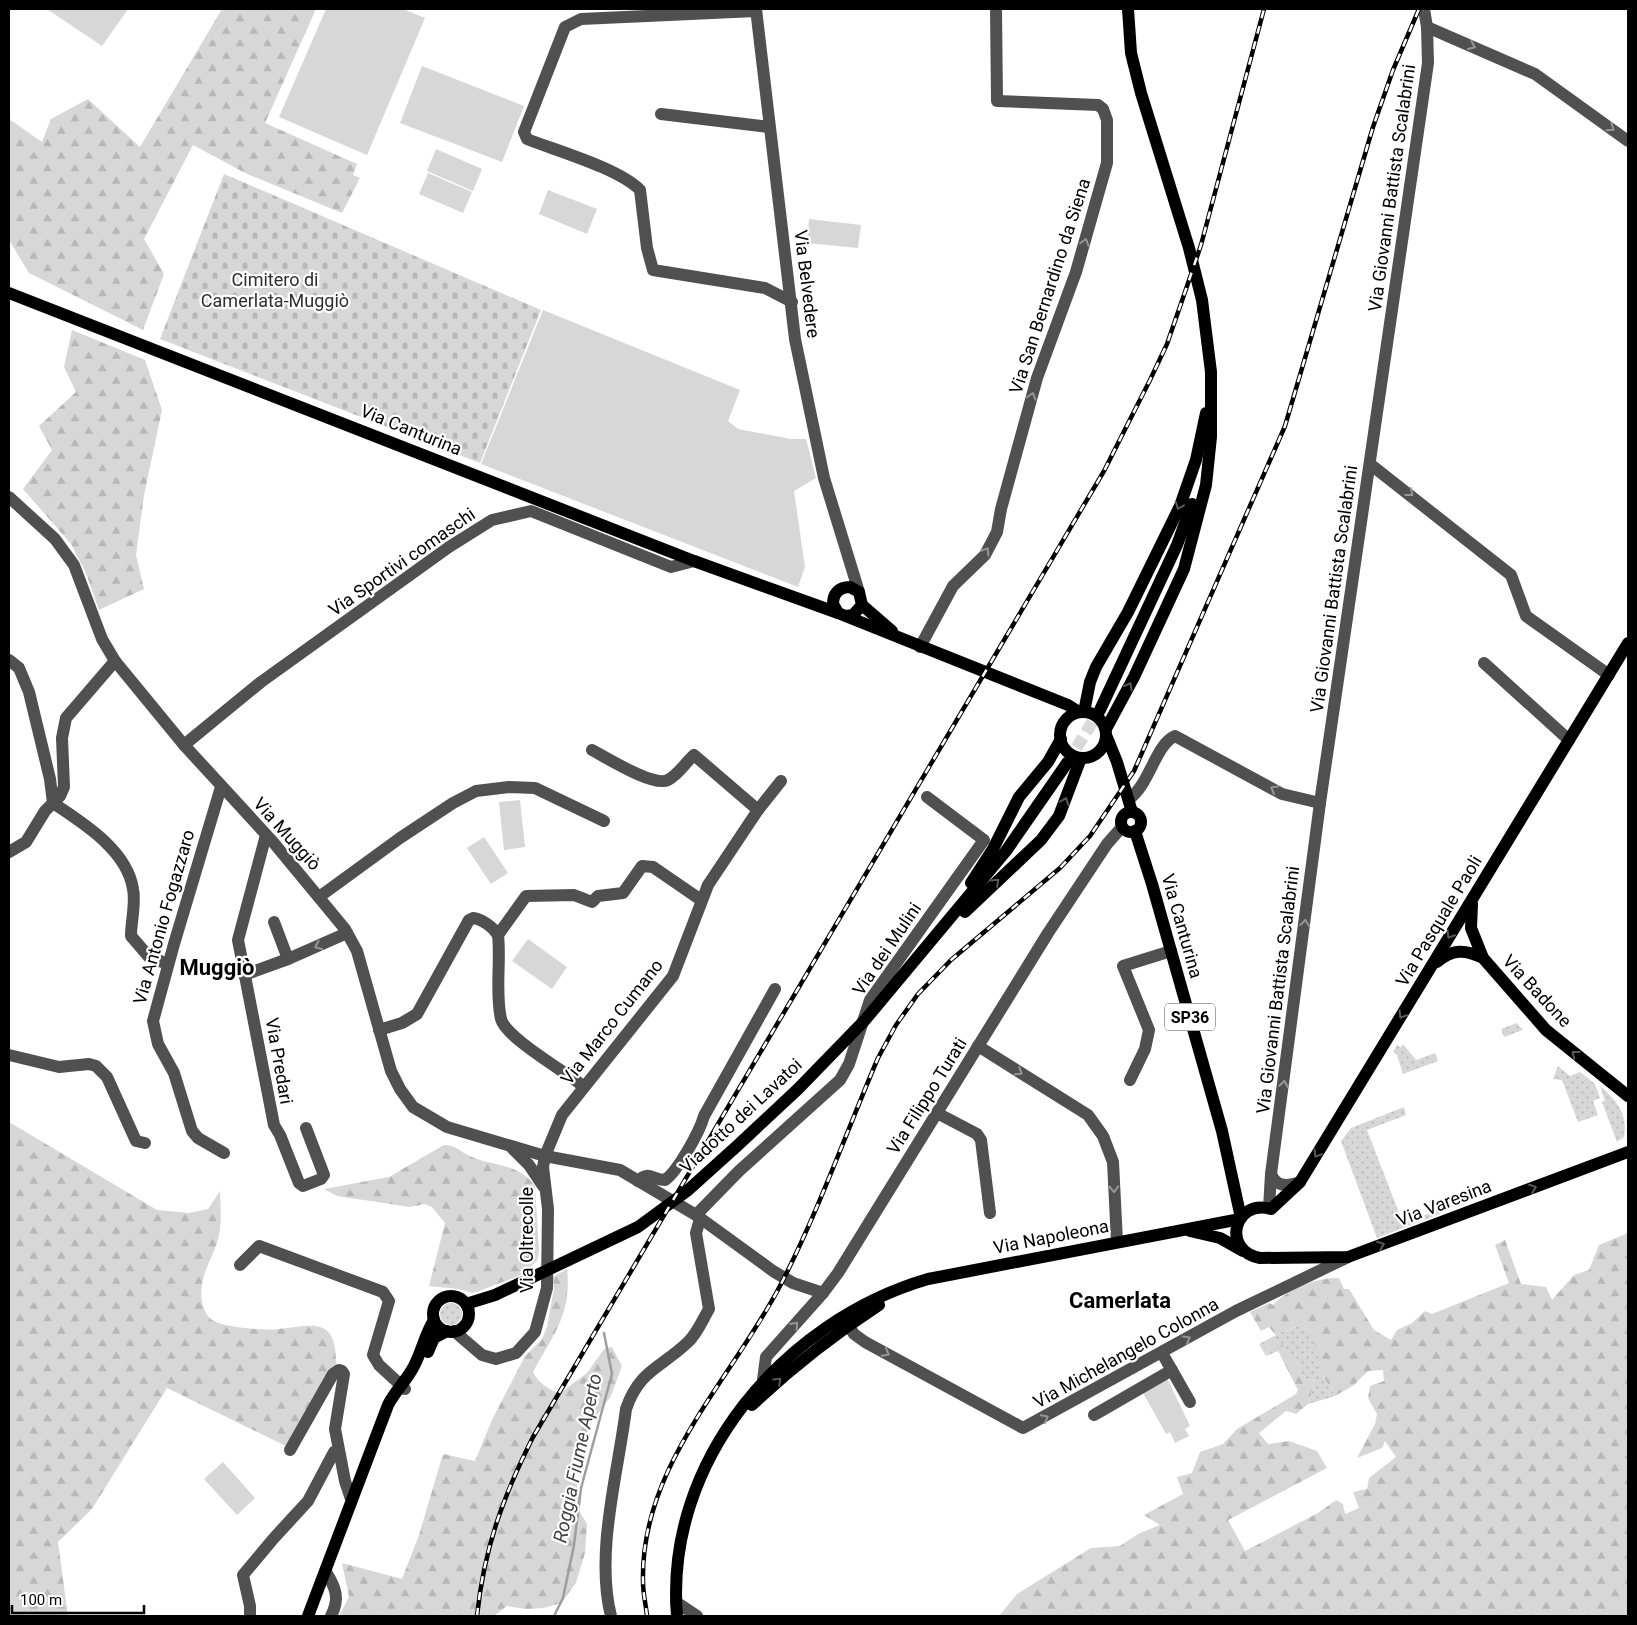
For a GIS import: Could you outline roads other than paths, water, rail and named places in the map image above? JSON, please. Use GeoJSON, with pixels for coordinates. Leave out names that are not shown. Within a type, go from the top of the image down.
{"type":"FeatureCollection","features":[{"type":"Feature","properties":{"kind":"main road"},"geometry":{"type":"LineString","coordinates":[[1095,755],[1103,746],[1106,732],[1134,677],[1184,569],[1203,461],[1212,388],[1207,334],[1196,275],[1141,93],[1131,53],[1128,9]]}},
{"type":"Feature","properties":{"kind":"main road","name":"Via Canturina"},"geometry":{"type":"LineString","coordinates":[[9,293],[181,358],[694,561],[842,615],[1082,712]]}},
{"type":"Feature","properties":{"kind":"main road"},"geometry":{"type":"LineString","coordinates":[[1100,710],[1190,513],[1203,461],[1212,388]]}},
{"type":"Feature","properties":{"kind":"main road"},"geometry":{"type":"LineString","coordinates":[[1082,712],[1093,675],[1128,612],[1203,461]]}},
{"type":"Feature","properties":{"kind":"main road"},"geometry":{"type":"LineString","coordinates":[[845,587],[859,592],[862,606],[853,615],[842,615],[835,609],[833,599],[836,592],[845,587]]}},
{"type":"Feature","properties":{"kind":"main road","name":"Via Canturina"},"geometry":{"type":"LineString","coordinates":[[800,601],[833,599]]}},
{"type":"Feature","properties":{"kind":"main road","name":"Via Canturina"},"geometry":{"type":"LineString","coordinates":[[862,606],[900,639]]}},
{"type":"Feature","properties":{"kind":"main road","name":"Via Pasquale Paoli"},"geometry":{"type":"LineString","coordinates":[[1270,1209],[1300,1182],[1628,643]]}},
{"type":"Feature","properties":{"kind":"main road"},"geometry":{"type":"LineString","coordinates":[[1054,700],[1061,734],[1068,752],[1080,758],[1095,755],[1109,757],[1117,762]]}},
{"type":"Feature","properties":{"kind":"main road"},"geometry":{"type":"LineString","coordinates":[[934,938],[993,848],[1019,797],[1048,762],[1068,718],[1082,712],[1098,717],[1106,732],[1117,762],[1132,812]]}},
{"type":"Feature","properties":{"kind":"main road"},"geometry":{"type":"LineString","coordinates":[[934,938],[952,925],[1041,840],[1060,816],[1080,758]]}},
{"type":"Feature","properties":{"kind":"main road"},"geometry":{"type":"LineString","coordinates":[[934,938],[1006,851],[1067,763]]}},
{"type":"Feature","properties":{"kind":"main road"},"geometry":{"type":"LineString","coordinates":[[1132,812],[1137,814],[1141,821],[1140,826],[1135,831],[1128,832],[1122,827],[1122,816],[1132,812]]}},
{"type":"Feature","properties":{"kind":"main road","name":"Via Canturina"},"geometry":{"type":"LineString","coordinates":[[1135,831],[1222,1131],[1242,1213],[1236,1233],[1237,1241],[1248,1254]]}},
{"type":"Feature","properties":{"kind":"main road","name":"Via Badone"},"geometry":{"type":"LineString","coordinates":[[1474,896],[1471,928],[1483,958],[1546,1030],[1628,1096]]}},
{"type":"Feature","properties":{"kind":"main road","name":"Viadotto dei Lavatoi"},"geometry":{"type":"LineString","coordinates":[[460,1321],[495,1294],[638,1227],[687,1191],[804,1082],[865,1020],[934,938]]}},
{"type":"Feature","properties":{"kind":"main road","name":"Via Badone"},"geometry":{"type":"LineString","coordinates":[[1427,973],[1445,955],[1453,951],[1473,953],[1483,958]]}},
{"type":"Feature","properties":{"kind":"main road","name":"Via Badone"},"geometry":{"type":"LineString","coordinates":[[1613,1084],[1628,1105]]}},
{"type":"Feature","properties":{"kind":"main road","name":"Via Varesina"},"geometry":{"type":"LineString","coordinates":[[1248,1254],[1267,1258],[1348,1256],[1625,1152]]}},
{"type":"Feature","properties":{"kind":"main road","name":"Via Napoleona"},"geometry":{"type":"LineString","coordinates":[[677,1616],[679,1549],[684,1525],[709,1462],[730,1426],[760,1393],[763,1380],[797,1348],[824,1327],[895,1288],[928,1279],[1180,1230],[1259,1208],[1270,1209]]}},
{"type":"Feature","properties":{"kind":"main road","name":"Via Napoleona"},"geometry":{"type":"LineString","coordinates":[[1180,1230],[1220,1238],[1248,1254]]}},
{"type":"Feature","properties":{"kind":"main road","name":"Via Napoleona"},"geometry":{"type":"LineString","coordinates":[[730,1426],[803,1358],[881,1303],[928,1279]]}},
{"type":"Feature","properties":{"kind":"main road"},"geometry":{"type":"LineString","coordinates":[[403,1386],[413,1369],[428,1329],[434,1320],[435,1306],[443,1298],[457,1297],[460,1321]]}},
{"type":"Feature","properties":{"kind":"main road","name":"Via Napoleona"},"geometry":{"type":"LineString","coordinates":[[848,1325],[861,1306]]}},
{"type":"Feature","properties":{"kind":"main road"},"geometry":{"type":"LineString","coordinates":[[434,1320],[439,1327],[460,1321]]}},
{"type":"Feature","properties":{"kind":"main road"},"geometry":{"type":"LineString","coordinates":[[308,1616],[393,1394],[418,1372],[434,1338],[460,1321]]}},
{"type":"Feature","properties":{"kind":"street","name":"Via San Bernardino da Siena"},"geometry":{"type":"LineString","coordinates":[[920,647],[953,586],[985,555],[997,532],[1001,509],[1037,378],[1079,264],[1107,163],[1107,120],[1103,109],[1094,104],[997,101],[996,9]]}},
{"type":"Feature","properties":{"kind":"street","name":"Via Giovanni Battista Scalabrini"},"geometry":{"type":"LineString","coordinates":[[1270,1209],[1271,1174],[1320,803],[1411,168],[1428,63],[1427,27],[1424,9]]}},
{"type":"Feature","properties":{"kind":"street"},"geometry":{"type":"LineString","coordinates":[[1431,9],[1427,27],[1534,74],[1628,141]]}},
{"type":"Feature","properties":{"kind":"street"},"geometry":{"type":"LineString","coordinates":[[756,10],[581,19],[565,27],[524,132],[527,139],[600,168],[634,184],[640,190],[647,248],[652,270],[765,288],[792,302]]}},
{"type":"Feature","properties":{"kind":"street","name":"Via Belvedere"},"geometry":{"type":"LineString","coordinates":[[756,10],[795,339],[824,478],[859,592]]}},
{"type":"Feature","properties":{"kind":"street"},"geometry":{"type":"LineString","coordinates":[[661,114],[769,127]]}},
{"type":"Feature","properties":{"kind":"street"},"geometry":{"type":"LineString","coordinates":[[1370,464],[1458,531],[1511,575],[1526,616],[1609,675]]}},
{"type":"Feature","properties":{"kind":"street","name":"Via Muggiò"},"geometry":{"type":"LineString","coordinates":[[9,497],[55,539],[74,565],[102,639],[115,660],[221,787],[280,851],[347,933],[359,958],[391,1071],[413,1107],[447,1127],[545,1156],[620,1170],[694,1215],[773,1271],[793,1283],[823,1293]]}},
{"type":"Feature","properties":{"kind":"street","name":"Via Sportivi comaschi"},"geometry":{"type":"LineString","coordinates":[[184,744],[261,682],[449,547],[492,520],[531,511],[671,568],[694,561]]}},
{"type":"Feature","properties":{"kind":"street","name":"Via Belvedere"},"geometry":{"type":"LineString","coordinates":[[845,587],[850,559]]}},
{"type":"Feature","properties":{"kind":"street"},"geometry":{"type":"LineString","coordinates":[[9,660],[19,668],[30,692],[50,779],[53,803],[93,829],[118,857],[133,889],[131,936],[149,957],[168,964]]}},
{"type":"Feature","properties":{"kind":"street"},"geometry":{"type":"LineString","coordinates":[[9,852],[26,842],[45,811],[60,796],[64,787],[62,738],[66,718],[115,660]]}},
{"type":"Feature","properties":{"kind":"street"},"geometry":{"type":"LineString","coordinates":[[1484,663],[1569,740]]}},
{"type":"Feature","properties":{"kind":"street"},"geometry":{"type":"LineString","coordinates":[[1128,796],[1147,779],[1168,740],[1178,736],[1282,794],[1320,803]]}},
{"type":"Feature","properties":{"kind":"street"},"geometry":{"type":"LineString","coordinates":[[592,750],[652,780],[666,781],[678,773],[694,755],[758,810]]}},
{"type":"Feature","properties":{"kind":"street","name":"Via Marco Cumano"},"geometry":{"type":"LineString","coordinates":[[545,1156],[562,1114],[673,976],[708,885],[758,810],[781,781]]}},
{"type":"Feature","properties":{"kind":"street","name":"Via Antonio Fogazzaro"},"geometry":{"type":"LineString","coordinates":[[221,787],[168,964],[153,1021],[158,1044],[174,1073],[192,1131],[198,1138],[224,1153]]}},
{"type":"Feature","properties":{"kind":"street"},"geometry":{"type":"LineString","coordinates":[[319,897],[400,838],[453,803],[476,791],[509,787],[535,788],[604,821]]}},
{"type":"Feature","properties":{"kind":"street","name":"Via dei Mulini"},"geometry":{"type":"LineString","coordinates":[[694,1215],[739,1171],[840,1080],[849,1064],[870,1000],[984,840],[927,797]]}},
{"type":"Feature","properties":{"kind":"street","name":"Via Filippo Turati"},"geometry":{"type":"LineString","coordinates":[[763,1380],[766,1357],[823,1293],[838,1273],[1074,891],[1122,827]]}},
{"type":"Feature","properties":{"kind":"street","name":"Via Predari"},"geometry":{"type":"LineString","coordinates":[[266,835],[238,940],[274,1125],[280,1134],[299,1183],[303,1186],[322,1179],[324,1175],[306,1128]]}},
{"type":"Feature","properties":{"kind":"street"},"geometry":{"type":"LineString","coordinates":[[259,863],[280,851]]}},
{"type":"Feature","properties":{"kind":"street"},"geometry":{"type":"LineString","coordinates":[[498,935],[526,896],[574,896],[592,902],[598,896],[623,893],[642,866],[646,865],[653,867],[701,900]]}},
{"type":"Feature","properties":{"kind":"street"},"geometry":{"type":"LineString","coordinates":[[379,1030],[402,1023],[417,1014],[466,925],[473,918],[478,918],[498,935],[500,1008],[504,1026],[516,1039],[584,1086]]}},
{"type":"Feature","properties":{"kind":"street"},"geometry":{"type":"LineString","coordinates":[[274,922],[288,959]]}},
{"type":"Feature","properties":{"kind":"street"},"geometry":{"type":"LineString","coordinates":[[244,975],[288,959],[347,933]]}},
{"type":"Feature","properties":{"kind":"street"},"geometry":{"type":"LineString","coordinates":[[1130,1080],[1145,1049],[1149,1030],[1123,966],[1171,951]]}},
{"type":"Feature","properties":{"kind":"street"},"geometry":{"type":"LineString","coordinates":[[638,1181],[644,1175],[666,1180],[674,1171],[702,1125],[704,1116],[775,989]]}},
{"type":"Feature","properties":{"kind":"street"},"geometry":{"type":"LineString","coordinates":[[978,1046],[1088,1115],[1103,1136],[1113,1162],[1117,1242]]}},
{"type":"Feature","properties":{"kind":"street"},"geometry":{"type":"LineString","coordinates":[[9,1055],[59,1067],[89,1064],[96,1066],[107,1077],[136,1141],[145,1143]]}},
{"type":"Feature","properties":{"kind":"street"},"geometry":{"type":"LineString","coordinates":[[937,1113],[977,1134],[981,1140],[990,1214]]}},
{"type":"Feature","properties":{"kind":"street"},"geometry":{"type":"LineString","coordinates":[[510,1146],[532,1169],[547,1194]]}},
{"type":"Feature","properties":{"kind":"street","name":"Via Oltrecolle"},"geometry":{"type":"LineString","coordinates":[[460,1321],[470,1344],[486,1357],[505,1358],[520,1350],[535,1332],[542,1313],[546,1288],[547,1194],[543,1167],[545,1156]]}},
{"type":"Feature","properties":{"kind":"street"},"geometry":{"type":"LineString","coordinates":[[1271,1174],[1281,1184],[1290,1185],[1300,1182]]}},
{"type":"Feature","properties":{"kind":"street"},"geometry":{"type":"LineString","coordinates":[[611,1616],[607,1600],[605,1546],[626,1409],[632,1391],[648,1372],[669,1359],[691,1340],[710,1309],[694,1215]]}},
{"type":"Feature","properties":{"kind":"street"},"geometry":{"type":"LineString","coordinates":[[240,1265],[259,1246],[383,1292],[389,1301],[373,1355],[379,1365],[403,1386]]}},
{"type":"Feature","properties":{"kind":"street","name":"Via Michelangelo Colonna"},"geometry":{"type":"LineString","coordinates":[[848,1325],[854,1334],[865,1342],[1023,1428],[1236,1311],[1348,1256]]}},
{"type":"Feature","properties":{"kind":"street"},"geometry":{"type":"LineString","coordinates":[[1162,1353],[1190,1402]]}},
{"type":"Feature","properties":{"kind":"street"},"geometry":{"type":"LineString","coordinates":[[290,1450],[334,1374],[339,1370],[344,1374],[335,1428],[352,1499]]}},
{"type":"Feature","properties":{"kind":"street"},"geometry":{"type":"LineString","coordinates":[[1094,1415],[1125,1391],[1172,1370]]}},
{"type":"Feature","properties":{"kind":"street"},"geometry":{"type":"LineString","coordinates":[[250,1616],[250,1606],[243,1575],[308,1501],[334,1452],[339,1451]]}},
{"type":"Feature","properties":{"kind":"street"},"geometry":{"type":"LineString","coordinates":[[326,1572],[335,1585],[338,1604],[330,1616]]}},
{"type":"Feature","properties":{"kind":"street"},"geometry":{"type":"LineString","coordinates":[[676,1602],[696,1616]]}},
{"type":"Feature","properties":{"kind":"waterway","name":"Roggia Fiume Aperto"},"geometry":{"type":"LineString","coordinates":[[554,1616],[563,1598],[574,1545],[581,1488],[612,1374],[604,1333]]}},
{"type":"Feature","properties":{"kind":"tunnel"},"geometry":{"type":"LineString","coordinates":[[1067,763],[1100,710]]}},
{"type":"Feature","properties":{"kind":"railway"},"geometry":{"type":"LineString","coordinates":[[477,1616],[484,1568],[496,1524],[533,1437],[1104,471],[1150,380],[1167,344],[1201,245],[1264,9]]}},
{"type":"Feature","properties":{"kind":"railway"},"geometry":{"type":"LineString","coordinates":[[647,1616],[643,1591],[646,1540],[656,1500],[672,1462],[692,1426],[761,1320],[781,1284],[820,1201],[878,1058],[896,1025],[918,994],[951,960],[1060,868],[1090,836],[1134,771],[1285,426],[1373,127],[1393,70],[1419,9]]}},
{"type":"Feature","properties":{"kind":"district","name":"Muggiò"},"geometry":{"type":"Point","coordinates":[217,967]}},
{"type":"Feature","properties":{"kind":"district","name":"Camerlata"},"geometry":{"type":"Point","coordinates":[1120,1300]}},
{"type":"Feature","properties":{"kind":"park label","name":"Cimitero di Camerlata-Muggiò"},"geometry":{"type":"Point","coordinates":[275,290]}}]}
